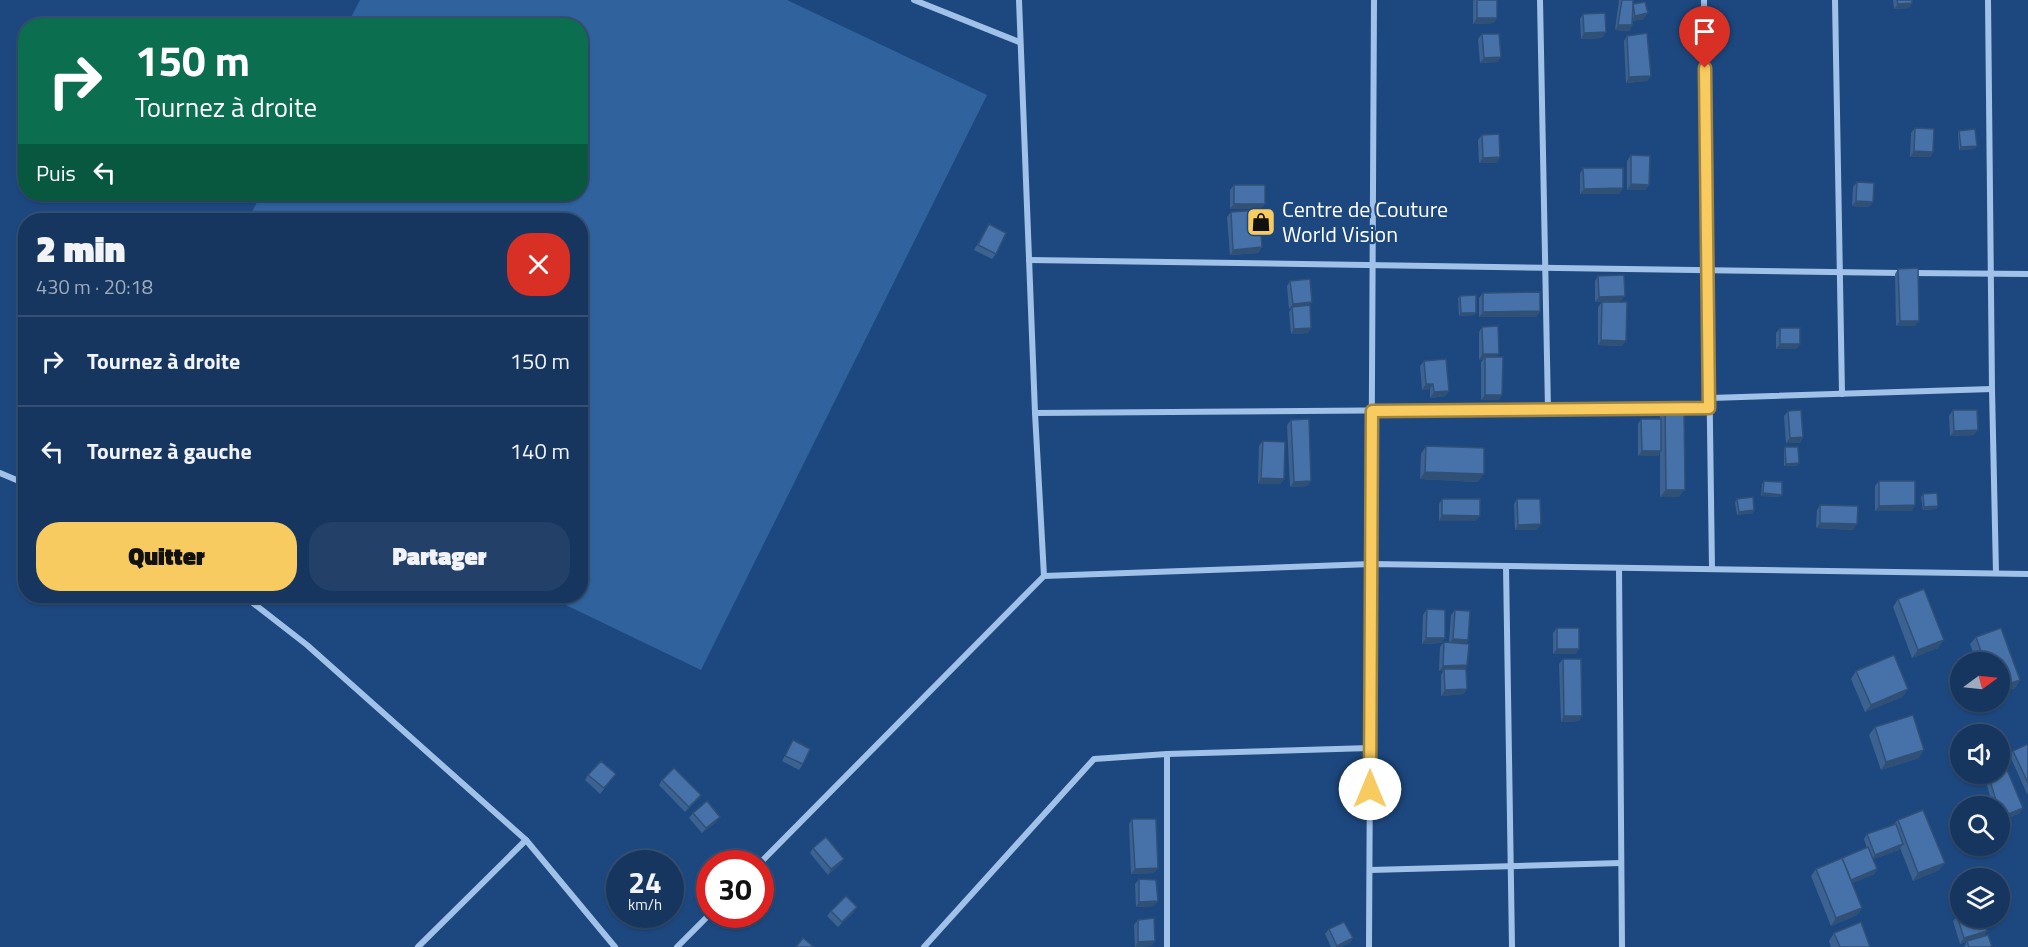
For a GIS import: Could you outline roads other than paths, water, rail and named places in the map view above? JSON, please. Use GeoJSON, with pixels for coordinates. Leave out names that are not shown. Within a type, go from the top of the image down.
{"type":"FeatureCollection","features":[{"type":"Feature","properties":{"kind":"street"},"geometry":{"type":"LineString","coordinates":[[914,0],[1019,42]]}},
{"type":"Feature","properties":{"kind":"street"},"geometry":{"type":"LineString","coordinates":[[1019,0],[1035,413],[1044,576]]}},
{"type":"Feature","properties":{"kind":"street"},"geometry":{"type":"LineString","coordinates":[[1369,947],[1374,0]]}},
{"type":"Feature","properties":{"kind":"street"},"geometry":{"type":"LineString","coordinates":[[1540,0],[1548,409]]}},
{"type":"Feature","properties":{"kind":"street"},"geometry":{"type":"LineString","coordinates":[[1704,0],[1712,569]]}},
{"type":"Feature","properties":{"kind":"street"},"geometry":{"type":"LineString","coordinates":[[1835,0],[1842,394]]}},
{"type":"Feature","properties":{"kind":"street"},"geometry":{"type":"LineString","coordinates":[[1988,0],[1996,573]]}},
{"type":"Feature","properties":{"kind":"street"},"geometry":{"type":"LineString","coordinates":[[1029,260],[2028,274]]}},
{"type":"Feature","properties":{"kind":"street"},"geometry":{"type":"LineString","coordinates":[[1711,398],[1992,389]]}},
{"type":"Feature","properties":{"kind":"street"},"geometry":{"type":"LineString","coordinates":[[1035,413],[1709,408]]}},
{"type":"Feature","properties":{"kind":"street"},"geometry":{"type":"LineString","coordinates":[[0,473],[18,480]]}},
{"type":"Feature","properties":{"kind":"street"},"geometry":{"type":"LineString","coordinates":[[773,850],[1044,576],[1371,564],[2028,574]]}},
{"type":"Feature","properties":{"kind":"street"},"geometry":{"type":"LineString","coordinates":[[1506,566],[1512,947]]}},
{"type":"Feature","properties":{"kind":"street"},"geometry":{"type":"LineString","coordinates":[[1618,568],[1622,947]]}},
{"type":"Feature","properties":{"kind":"street"},"geometry":{"type":"LineString","coordinates":[[253,603],[307,645],[526,840],[615,947]]}},
{"type":"Feature","properties":{"kind":"street"},"geometry":{"type":"LineString","coordinates":[[924,947],[1094,759],[1167,754],[1370,748]]}},
{"type":"Feature","properties":{"kind":"street"},"geometry":{"type":"LineString","coordinates":[[1167,754],[1167,947]]}},
{"type":"Feature","properties":{"kind":"street"},"geometry":{"type":"LineString","coordinates":[[418,947],[526,840]]}},
{"type":"Feature","properties":{"kind":"street"},"geometry":{"type":"LineString","coordinates":[[1370,870],[1621,863]]}},
{"type":"Feature","properties":{"kind":"street"},"geometry":{"type":"LineString","coordinates":[[677,947],[696,928]]}},
{"type":"Feature","properties":{"kind":"place","name":"Centre de Couture World Vision"},"geometry":{"type":"Point","coordinates":[1261,222]}}]}
